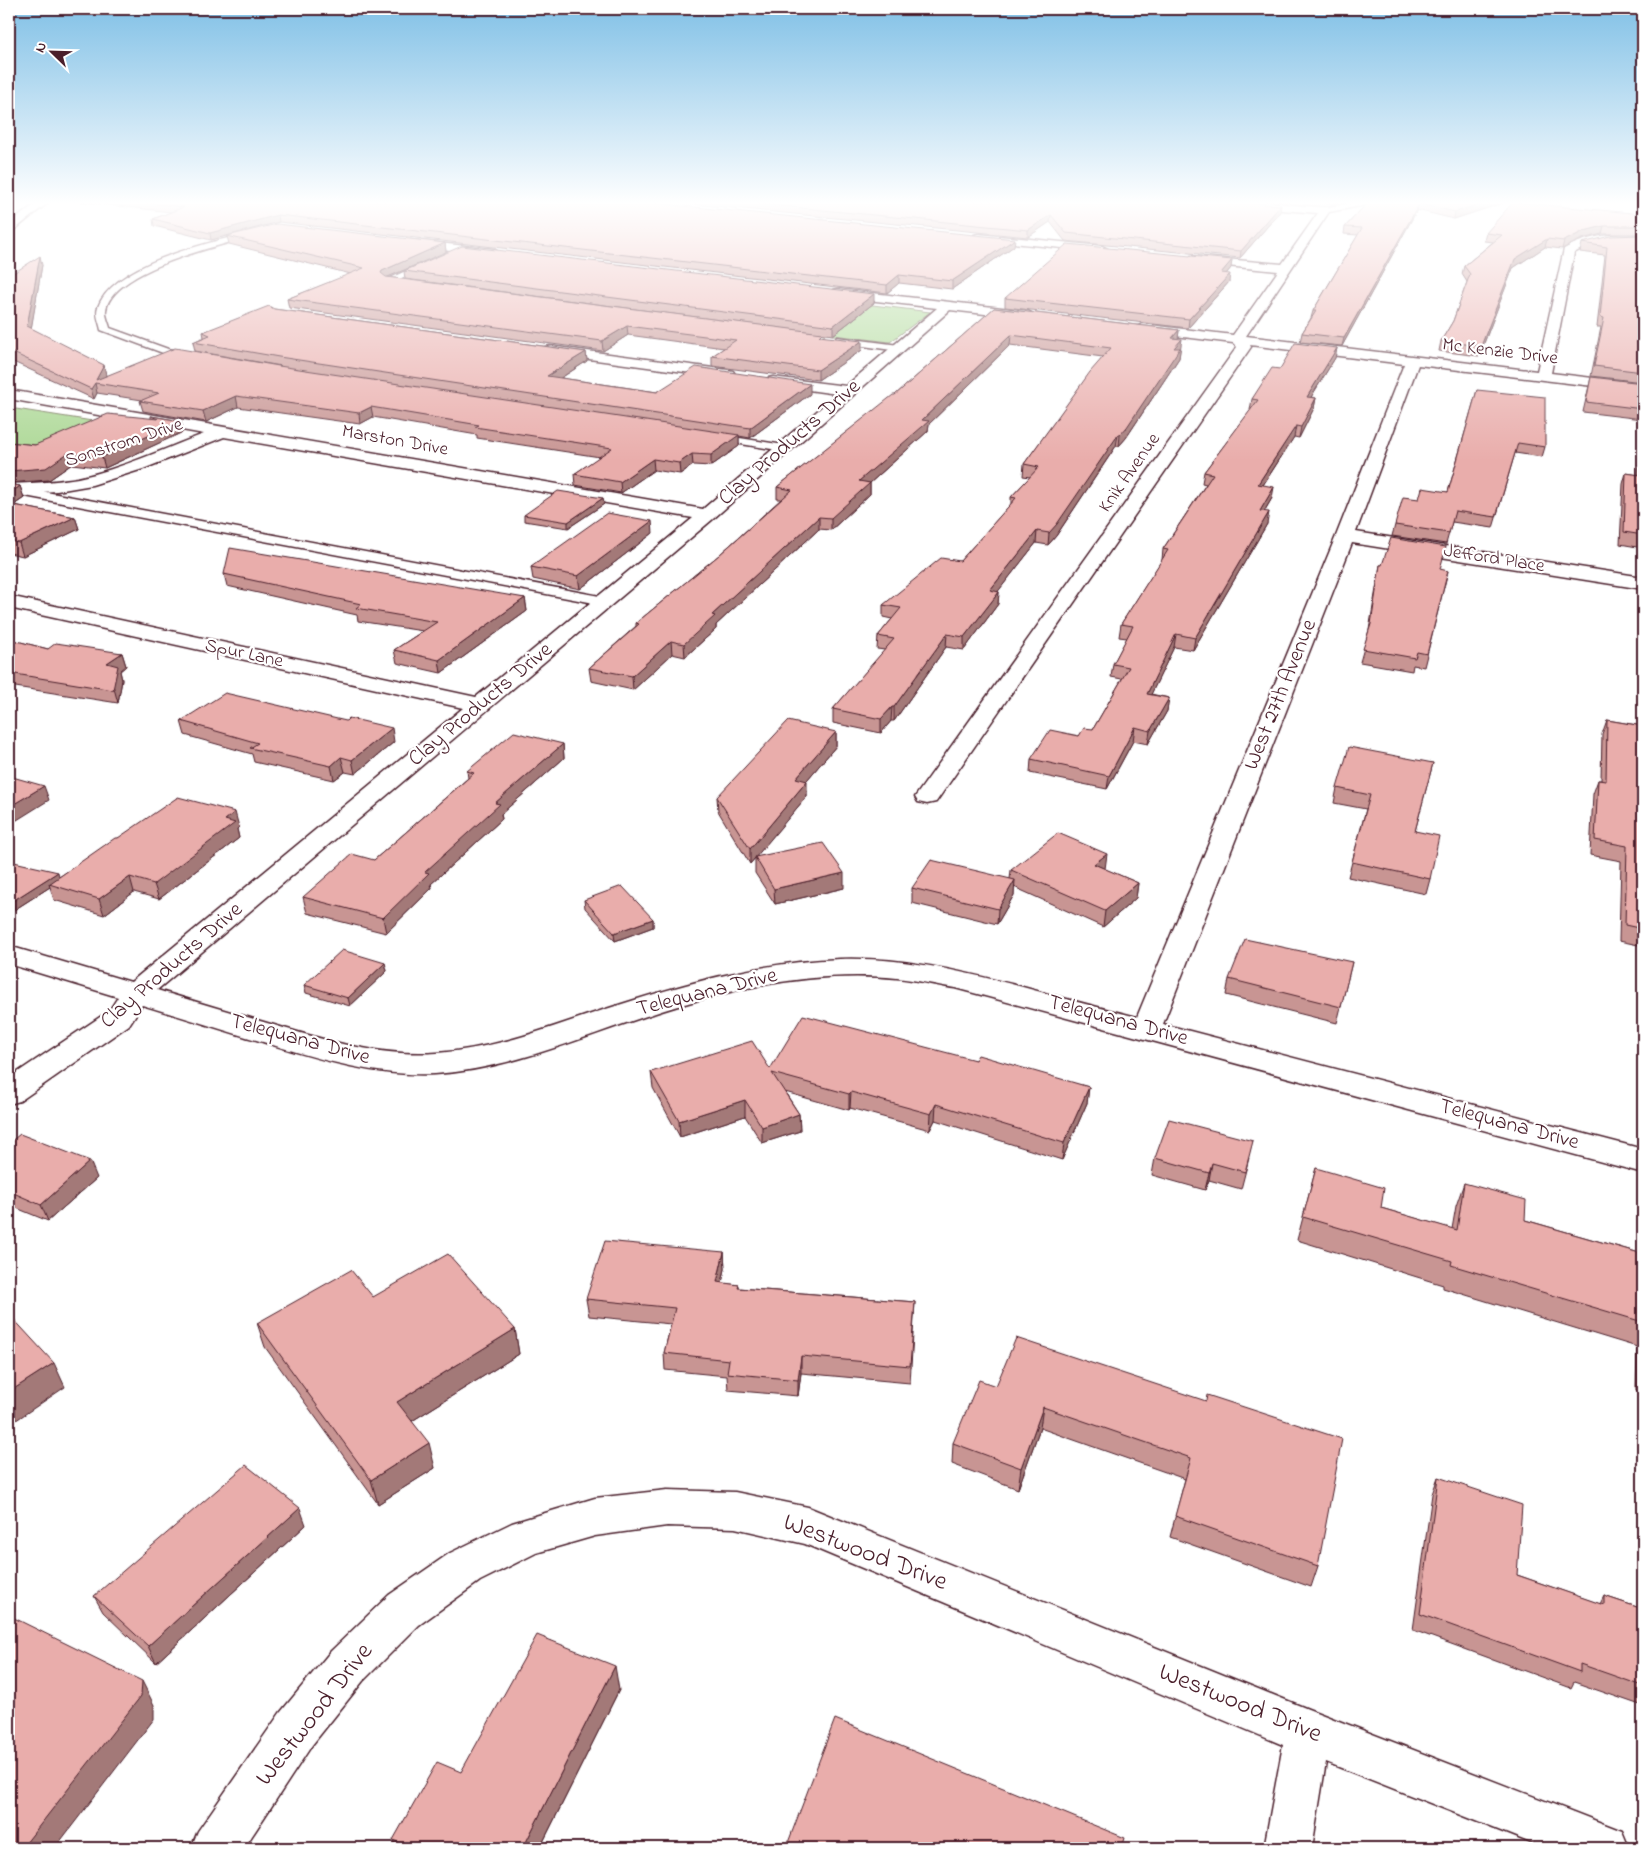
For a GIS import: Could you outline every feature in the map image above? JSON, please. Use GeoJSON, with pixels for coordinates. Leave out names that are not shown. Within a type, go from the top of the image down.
{"type":"FeatureCollection","features":[{"type":"Feature","properties":{"kind":"street"},"geometry":{"type":"LineString","coordinates":[[1237,339],[1273,288]]}},
{"type":"Feature","properties":{"kind":"street"},"geometry":{"type":"LineString","coordinates":[[1543,376],[1561,288]]}},
{"type":"Feature","properties":{"kind":"street"},"geometry":{"type":"LineString","coordinates":[[828,292],[1043,317]]}},
{"type":"Feature","properties":{"kind":"street","name":"Clay Products Drive"},"geometry":{"type":"LineString","coordinates":[[9,1093],[119,1018],[134,994],[707,515],[947,306]]}},
{"type":"Feature","properties":{"kind":"street","name":"Mc Kenzie Drive"},"geometry":{"type":"LineString","coordinates":[[1130,327],[1643,388]]}},
{"type":"Feature","properties":{"kind":"street","name":"Knik Avenue"},"geometry":{"type":"LineString","coordinates":[[927,797],[1244,347],[1237,339]]}},
{"type":"Feature","properties":{"kind":"street"},"geometry":{"type":"LineString","coordinates":[[533,348],[741,376]]}},
{"type":"Feature","properties":{"kind":"street","name":"West 27th Avenue"},"geometry":{"type":"LineString","coordinates":[[1147,1028],[1345,536],[1413,360]]}},
{"type":"Feature","properties":{"kind":"street"},"geometry":{"type":"LineString","coordinates":[[760,379],[850,391]]}},
{"type":"Feature","properties":{"kind":"street","name":"Marston Drive"},"geometry":{"type":"LineString","coordinates":[[9,394],[76,408],[707,515]]}},
{"type":"Feature","properties":{"kind":"street","name":"Sonstrom Drive"},"geometry":{"type":"LineString","coordinates":[[9,489],[39,488],[85,481],[107,475],[221,433]]}},
{"type":"Feature","properties":{"kind":"street","name":"Jefford Place"},"geometry":{"type":"LineString","coordinates":[[1345,536],[1643,583]]}},
{"type":"Feature","properties":{"kind":"street","name":"Spur Lane"},"geometry":{"type":"LineString","coordinates":[[9,602],[480,706]]}},
{"type":"Feature","properties":{"kind":"street","name":"Telequana Drive"},"geometry":{"type":"LineString","coordinates":[[9,955],[325,1050],[367,1060],[417,1064],[456,1062],[501,1054],[680,996],[745,979],[793,971],[840,968],[897,969],[956,979],[1147,1028],[1643,1161]]}},
{"type":"Feature","properties":{"kind":"street","name":"Westwood Drive"},"geometry":{"type":"LineString","coordinates":[[215,1848],[296,1729],[347,1666],[404,1610],[465,1567],[526,1536],[595,1517],[667,1508],[735,1510],[808,1526],[1308,1732],[1605,1848]]}},
{"type":"Feature","properties":{"kind":"street"},"geometry":{"type":"LineString","coordinates":[[1288,1848],[1308,1732]]}},
{"type":"Feature","properties":{"kind":"lane"},"geometry":{"type":"LineString","coordinates":[[115,288],[110,291],[101,309],[106,330],[166,351],[204,358]]}},
{"type":"Feature","properties":{"kind":"lane"},"geometry":{"type":"LineString","coordinates":[[830,339],[899,348]]}},
{"type":"Feature","properties":{"kind":"lane"},"geometry":{"type":"LineString","coordinates":[[706,436],[784,448]]}},
{"type":"Feature","properties":{"kind":"lane"},"geometry":{"type":"LineString","coordinates":[[9,489],[605,601]]}},
{"type":"Feature","properties":{"kind":"green space"},"geometry":{"type":"Polygon","coordinates":[[[815,298],[930,312],[890,342],[769,327],[815,298]]]}},
{"type":"Feature","properties":{"kind":"green space"},"geometry":{"type":"Polygon","coordinates":[[[16,409],[105,423],[43,451],[9,446],[9,412],[16,409]]]}},
{"type":"Feature","properties":{"kind":"building"},"geometry":{"type":"Polygon","coordinates":[[[9,288],[34,288],[27,326],[104,365],[96,380],[175,348],[279,366],[739,435],[711,455],[692,454],[679,463],[653,459],[620,482],[574,474],[612,448],[475,427],[479,425],[371,407],[359,413],[236,396],[203,411],[140,401],[159,393],[95,383],[91,389],[9,351],[9,288]]]}},
{"type":"Feature","properties":{"kind":"building"},"geometry":{"type":"Polygon","coordinates":[[[315,288],[469,288],[822,333],[819,336],[862,341],[818,370],[712,356],[736,340],[627,326],[602,341],[287,299],[315,288]]]}},
{"type":"Feature","properties":{"kind":"building"},"geometry":{"type":"Polygon","coordinates":[[[534,288],[820,288],[874,294],[833,326],[534,288]]]}},
{"type":"Feature","properties":{"kind":"building"},"geometry":{"type":"Polygon","coordinates":[[[1017,288],[1218,288],[1189,319],[1005,298],[1017,288]]]}},
{"type":"Feature","properties":{"kind":"building"},"geometry":{"type":"Polygon","coordinates":[[[1327,288],[1372,288],[1344,338],[1302,333],[1316,311],[1313,311],[1327,288]]]}},
{"type":"Feature","properties":{"kind":"building"},"geometry":{"type":"Polygon","coordinates":[[[1465,288],[1504,288],[1481,346],[1441,341],[1453,321],[1465,288]]]}},
{"type":"Feature","properties":{"kind":"building"},"geometry":{"type":"Polygon","coordinates":[[[1603,288],[1643,288],[1643,372],[1594,366],[1604,318],[1600,317],[1603,288]]]}},
{"type":"Feature","properties":{"kind":"building"},"geometry":{"type":"Polygon","coordinates":[[[269,306],[274,309],[586,352],[547,376],[657,392],[696,367],[810,384],[750,428],[279,357],[193,342],[210,335],[203,332],[269,306]]]}},
{"type":"Feature","properties":{"kind":"building"},"geometry":{"type":"Polygon","coordinates":[[[994,308],[1179,330],[1172,338],[1182,339],[1174,348],[1180,348],[1127,427],[1118,435],[1057,524],[1049,533],[1037,531],[990,590],[999,592],[964,637],[947,634],[894,707],[881,719],[833,709],[894,639],[878,636],[901,608],[883,605],[941,558],[960,561],[1016,498],[1011,497],[1039,467],[1024,464],[1090,372],[1111,348],[1011,335],[922,420],[929,421],[859,481],[870,483],[831,518],[819,517],[712,615],[715,616],[684,644],[671,641],[632,676],[589,668],[639,624],[636,623],[719,555],[792,490],[777,487],[895,395],[994,308]]]}},
{"type":"Feature","properties":{"kind":"building"},"geometry":{"type":"Polygon","coordinates":[[[1295,343],[1337,348],[1307,397],[1316,398],[1301,427],[1296,426],[1258,484],[1274,487],[1260,511],[1269,512],[1195,638],[1176,634],[1147,694],[1169,698],[1150,731],[1135,727],[1109,776],[1031,759],[1050,730],[1079,736],[1084,728],[1093,729],[1129,667],[1113,664],[1133,626],[1121,624],[1168,550],[1163,549],[1213,474],[1204,472],[1258,400],[1252,399],[1272,368],[1280,369],[1295,343]]]}},
{"type":"Feature","properties":{"kind":"building"},"geometry":{"type":"Polygon","coordinates":[[[1591,377],[1643,383],[1643,409],[1586,402],[1591,377]]]}},
{"type":"Feature","properties":{"kind":"building"},"geometry":{"type":"Polygon","coordinates":[[[1477,390],[1545,397],[1545,447],[1518,443],[1496,517],[1455,511],[1449,533],[1395,525],[1403,497],[1419,499],[1422,488],[1448,492],[1477,390]]]}},
{"type":"Feature","properties":{"kind":"building"},"geometry":{"type":"Polygon","coordinates":[[[108,414],[158,419],[151,416],[181,421],[102,457],[68,453],[46,468],[9,471],[9,442],[35,445],[108,414]]]}},
{"type":"Feature","properties":{"kind":"building"},"geometry":{"type":"Polygon","coordinates":[[[1643,440],[1643,535],[1624,532],[1626,473],[1641,475],[1643,440]]]}},
{"type":"Feature","properties":{"kind":"building"},"geometry":{"type":"Polygon","coordinates":[[[9,484],[20,486],[9,494],[9,484]]]}},
{"type":"Feature","properties":{"kind":"building"},"geometry":{"type":"Polygon","coordinates":[[[558,491],[603,498],[568,522],[524,515],[558,491]]]}},
{"type":"Feature","properties":{"kind":"building"},"geometry":{"type":"Polygon","coordinates":[[[9,504],[75,517],[19,543],[9,541],[9,504]]]}},
{"type":"Feature","properties":{"kind":"building"},"geometry":{"type":"Polygon","coordinates":[[[607,513],[652,521],[578,576],[531,567],[607,513]]]}},
{"type":"Feature","properties":{"kind":"building"},"geometry":{"type":"Polygon","coordinates":[[[1391,538],[1446,547],[1440,569],[1448,571],[1427,654],[1417,652],[1415,658],[1363,649],[1371,624],[1380,565],[1382,565],[1391,538]]]}},
{"type":"Feature","properties":{"kind":"building"},"geometry":{"type":"Polygon","coordinates":[[[230,548],[525,598],[439,660],[394,650],[437,622],[356,608],[361,604],[224,574],[230,548]]]}},
{"type":"Feature","properties":{"kind":"building"},"geometry":{"type":"Polygon","coordinates":[[[9,639],[48,649],[56,643],[122,653],[107,663],[118,666],[113,690],[9,673],[9,639]]]}},
{"type":"Feature","properties":{"kind":"building"},"geometry":{"type":"Polygon","coordinates":[[[225,693],[346,721],[349,718],[392,728],[352,760],[341,757],[331,766],[250,748],[258,743],[181,721],[225,693]]]}},
{"type":"Feature","properties":{"kind":"building"},"geometry":{"type":"Polygon","coordinates":[[[1607,720],[1643,726],[1643,929],[1625,925],[1627,846],[1595,840],[1598,780],[1606,781],[1607,720]]]}},
{"type":"Feature","properties":{"kind":"building"},"geometry":{"type":"Polygon","coordinates":[[[788,721],[836,732],[796,778],[807,781],[750,849],[717,797],[788,721]]]}},
{"type":"Feature","properties":{"kind":"building"},"geometry":{"type":"Polygon","coordinates":[[[514,732],[563,744],[495,803],[500,804],[425,872],[429,873],[383,918],[303,897],[352,854],[374,860],[474,773],[467,771],[514,732]]]}},
{"type":"Feature","properties":{"kind":"building"},"geometry":{"type":"Polygon","coordinates":[[[1349,747],[1433,763],[1415,831],[1439,836],[1430,879],[1352,862],[1370,795],[1337,788],[1349,747]]]}},
{"type":"Feature","properties":{"kind":"building"},"geometry":{"type":"Polygon","coordinates":[[[9,776],[44,786],[9,807],[9,776]]]}},
{"type":"Feature","properties":{"kind":"building"},"geometry":{"type":"Polygon","coordinates":[[[178,797],[235,812],[225,820],[235,823],[154,884],[130,877],[99,899],[49,884],[115,838],[118,838],[178,797]]]}},
{"type":"Feature","properties":{"kind":"building"},"geometry":{"type":"Polygon","coordinates":[[[1058,833],[1107,854],[1094,864],[1138,883],[1105,911],[1011,870],[1058,833]]]}},
{"type":"Feature","properties":{"kind":"building"},"geometry":{"type":"Polygon","coordinates":[[[823,843],[844,873],[774,889],[755,857],[823,843]]]}},
{"type":"Feature","properties":{"kind":"building"},"geometry":{"type":"Polygon","coordinates":[[[931,860],[1015,880],[998,909],[912,888],[931,860]]]}},
{"type":"Feature","properties":{"kind":"building"},"geometry":{"type":"Polygon","coordinates":[[[14,862],[58,872],[11,902],[9,901],[9,866],[14,862]]]}},
{"type":"Feature","properties":{"kind":"building"},"geometry":{"type":"Polygon","coordinates":[[[622,886],[653,919],[614,933],[584,900],[622,886]]]}},
{"type":"Feature","properties":{"kind":"building"},"geometry":{"type":"Polygon","coordinates":[[[1245,939],[1352,962],[1341,1007],[1229,979],[1245,939]]]}},
{"type":"Feature","properties":{"kind":"building"},"geometry":{"type":"Polygon","coordinates":[[[342,950],[385,963],[348,998],[304,985],[342,950]]]}},
{"type":"Feature","properties":{"kind":"building"},"geometry":{"type":"Polygon","coordinates":[[[803,1015],[975,1060],[978,1055],[1089,1087],[1064,1143],[936,1104],[931,1114],[772,1073],[799,1114],[762,1127],[745,1100],[679,1121],[651,1072],[752,1041],[770,1069],[803,1015]]]}},
{"type":"Feature","properties":{"kind":"building"},"geometry":{"type":"Polygon","coordinates":[[[1169,1119],[1253,1141],[1245,1172],[1212,1163],[1209,1173],[1155,1158],[1169,1119]]]}},
{"type":"Feature","properties":{"kind":"building"},"geometry":{"type":"Polygon","coordinates":[[[20,1134],[90,1161],[41,1205],[9,1191],[9,1143],[20,1134]]]}},
{"type":"Feature","properties":{"kind":"building"},"geometry":{"type":"Polygon","coordinates":[[[1316,1168],[1384,1188],[1381,1208],[1457,1230],[1464,1183],[1526,1200],[1525,1220],[1643,1254],[1643,1322],[1451,1265],[1452,1261],[1303,1217],[1316,1168]]]}},
{"type":"Feature","properties":{"kind":"building"},"geometry":{"type":"Polygon","coordinates":[[[605,1241],[724,1252],[717,1282],[739,1285],[738,1288],[915,1302],[910,1366],[801,1356],[798,1380],[727,1373],[729,1360],[664,1353],[675,1308],[586,1299],[605,1241]]]}},
{"type":"Feature","properties":{"kind":"building"},"geometry":{"type":"Polygon","coordinates":[[[448,1254],[515,1329],[397,1402],[429,1443],[371,1480],[257,1323],[351,1270],[373,1297],[448,1254]]]}},
{"type":"Feature","properties":{"kind":"building"},"geometry":{"type":"Polygon","coordinates":[[[9,1314],[54,1363],[9,1392],[9,1314]]]}},
{"type":"Feature","properties":{"kind":"building"},"geometry":{"type":"Polygon","coordinates":[[[1016,1338],[1206,1401],[1207,1395],[1342,1439],[1318,1566],[1175,1516],[1191,1458],[1043,1407],[1021,1468],[953,1443],[979,1380],[996,1386],[1016,1338]]]}},
{"type":"Feature","properties":{"kind":"building"},"geometry":{"type":"Polygon","coordinates":[[[246,1465],[300,1508],[148,1646],[94,1596],[246,1465]]]}},
{"type":"Feature","properties":{"kind":"building"},"geometry":{"type":"Polygon","coordinates":[[[1438,1477],[1522,1505],[1517,1575],[1604,1605],[1604,1596],[1643,1609],[1643,1686],[1580,1664],[1580,1672],[1420,1614],[1438,1477]]]}},
{"type":"Feature","properties":{"kind":"building"},"geometry":{"type":"Polygon","coordinates":[[[12,1617],[142,1681],[141,1696],[22,1848],[9,1847],[9,1621],[12,1617]]]}},
{"type":"Feature","properties":{"kind":"building"},"geometry":{"type":"Polygon","coordinates":[[[537,1635],[615,1666],[523,1848],[411,1848],[393,1840],[437,1762],[461,1772],[537,1635]]]}},
{"type":"Feature","properties":{"kind":"building"},"geometry":{"type":"Polygon","coordinates":[[[835,1719],[1125,1838],[1122,1848],[786,1848],[835,1719]]]}}]}
